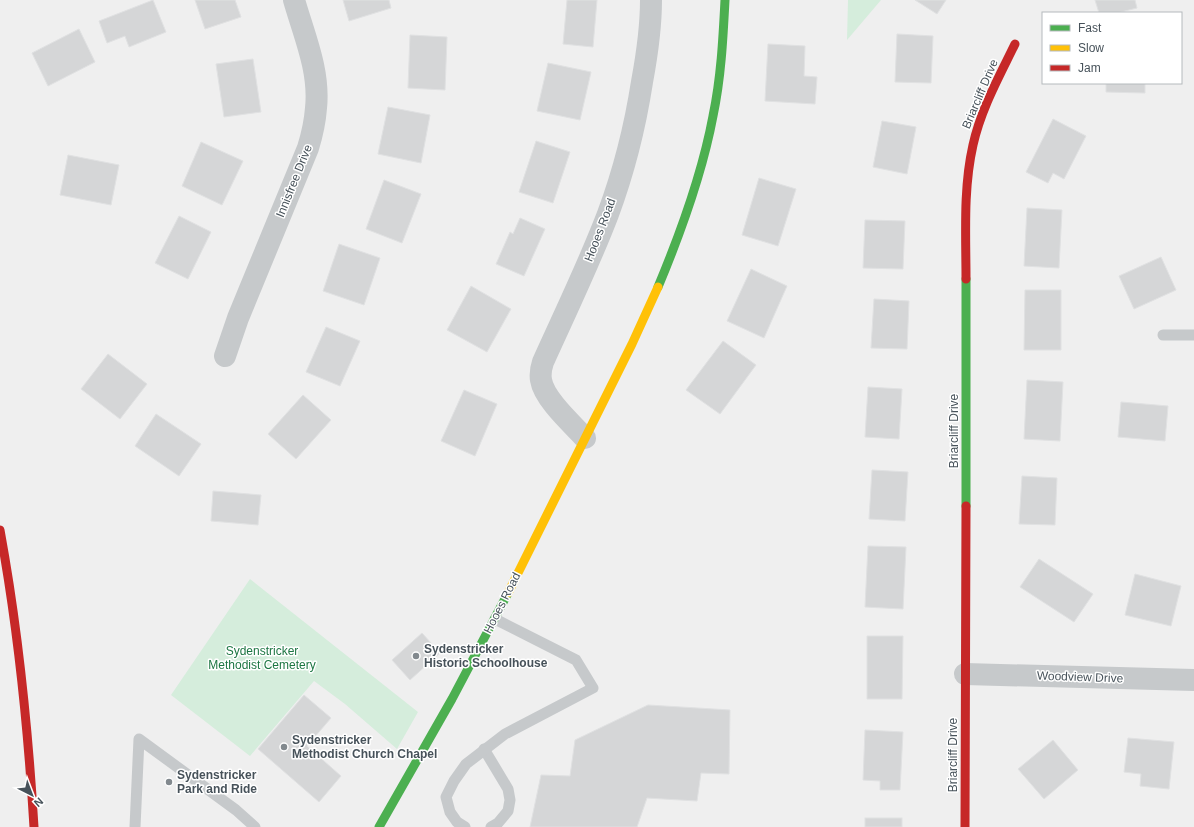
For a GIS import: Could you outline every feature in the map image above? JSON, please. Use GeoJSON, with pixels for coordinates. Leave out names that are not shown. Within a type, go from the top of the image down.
{"type":"FeatureCollection","features":[{"type":"Feature","properties":{"kind":"main road","name":"Hooes Road"},"geometry":{"type":"LineString","coordinates":[[379,827],[495,619],[585,438],[669,262],[692,198],[710,131],[720,69],[725,0]]}},
{"type":"Feature","properties":{"kind":"main road","name":"Briarcliff Drive"},"geometry":{"type":"LineString","coordinates":[[965,827],[966,258],[968,174],[973,144],[983,112],[1015,44]]}},
{"type":"Feature","properties":{"kind":"main road"},"geometry":{"type":"LineString","coordinates":[[0,530],[14,614],[23,684],[34,827]]}},
{"type":"Feature","properties":{"kind":"street","name":"Innisfree Drive"},"geometry":{"type":"LineString","coordinates":[[225,356],[238,318],[308,148],[313,127],[316,107],[316,82],[310,54],[294,0]]}},
{"type":"Feature","properties":{"kind":"street","name":"Hooes Road"},"geometry":{"type":"LineString","coordinates":[[585,438],[554,404],[548,395],[541,380],[541,370],[543,362],[608,214],[624,165],[637,112],[644,69],[651,13],[651,0]]}},
{"type":"Feature","properties":{"kind":"street","name":"Woodview Drive"},"geometry":{"type":"LineString","coordinates":[[965,674],[1194,680]]}},
{"type":"Feature","properties":{"kind":"lane"},"geometry":{"type":"LineString","coordinates":[[1163,335],[1194,335]]}},
{"type":"Feature","properties":{"kind":"lane"},"geometry":{"type":"LineString","coordinates":[[465,827],[458,822],[450,812],[446,797],[454,781],[466,764],[505,734],[593,688],[576,660],[495,619]]}},
{"type":"Feature","properties":{"kind":"lane"},"geometry":{"type":"LineString","coordinates":[[135,827],[139,739],[236,810],[256,827]]}},
{"type":"Feature","properties":{"kind":"lane"},"geometry":{"type":"LineString","coordinates":[[484,750],[508,789],[510,800],[508,811],[498,823],[491,827]]}},
{"type":"Feature","properties":{"kind":"green space"},"geometry":{"type":"Polygon","coordinates":[[[848,0],[881,0],[847,40],[848,0]]]}},
{"type":"Feature","properties":{"kind":"green space","name":"Sydenstricker Methodist Cemetery"},"geometry":{"type":"Polygon","coordinates":[[[250,579],[418,712],[397,749],[345,704],[314,681],[250,756],[171,695],[250,579]]]}},
{"type":"Feature","properties":{"kind":"building"},"geometry":{"type":"Polygon","coordinates":[[[153,0],[166,32],[129,47],[125,36],[107,43],[99,21],[153,0]]]}},
{"type":"Feature","properties":{"kind":"building"},"geometry":{"type":"Polygon","coordinates":[[[195,0],[235,0],[241,17],[205,29],[195,0]]]}},
{"type":"Feature","properties":{"kind":"building"},"geometry":{"type":"Polygon","coordinates":[[[343,0],[389,0],[391,8],[349,21],[343,0]]]}},
{"type":"Feature","properties":{"kind":"building"},"geometry":{"type":"Polygon","coordinates":[[[567,0],[597,0],[593,47],[563,44],[567,0]]]}},
{"type":"Feature","properties":{"kind":"building"},"geometry":{"type":"Polygon","coordinates":[[[915,0],[946,0],[937,14],[915,0]]]}},
{"type":"Feature","properties":{"kind":"building"},"geometry":{"type":"Polygon","coordinates":[[[1095,0],[1135,0],[1137,8],[1121,12],[1099,12],[1095,0]]]}},
{"type":"Feature","properties":{"kind":"building"},"geometry":{"type":"Polygon","coordinates":[[[79,29],[95,62],[48,86],[32,53],[79,29]]]}},
{"type":"Feature","properties":{"kind":"building"},"geometry":{"type":"Polygon","coordinates":[[[897,34],[933,36],[931,83],[895,82],[897,34]]]}},
{"type":"Feature","properties":{"kind":"building"},"geometry":{"type":"Polygon","coordinates":[[[410,35],[447,37],[445,90],[408,88],[410,35]]]}},
{"type":"Feature","properties":{"kind":"building"},"geometry":{"type":"Polygon","coordinates":[[[768,44],[805,46],[804,76],[817,77],[815,104],[765,101],[768,44]]]}},
{"type":"Feature","properties":{"kind":"building"},"geometry":{"type":"Polygon","coordinates":[[[253,59],[261,112],[224,117],[216,64],[253,59]]]}},
{"type":"Feature","properties":{"kind":"building"},"geometry":{"type":"Polygon","coordinates":[[[548,63],[591,72],[580,120],[537,111],[548,63]]]}},
{"type":"Feature","properties":{"kind":"building"},"geometry":{"type":"Polygon","coordinates":[[[1106,84],[1145,84],[1145,93],[1106,92],[1106,84]]]}},
{"type":"Feature","properties":{"kind":"building"},"geometry":{"type":"Polygon","coordinates":[[[388,107],[430,115],[421,163],[378,154],[388,107]]]}},
{"type":"Feature","properties":{"kind":"building"},"geometry":{"type":"Polygon","coordinates":[[[1053,119],[1086,136],[1064,179],[1053,173],[1048,183],[1026,172],[1053,119]]]}},
{"type":"Feature","properties":{"kind":"building"},"geometry":{"type":"Polygon","coordinates":[[[882,121],[916,127],[907,174],[873,167],[882,121]]]}},
{"type":"Feature","properties":{"kind":"building"},"geometry":{"type":"Polygon","coordinates":[[[536,141],[570,152],[553,203],[519,192],[536,141]]]}},
{"type":"Feature","properties":{"kind":"building"},"geometry":{"type":"Polygon","coordinates":[[[201,142],[243,161],[222,205],[182,186],[201,142]]]}},
{"type":"Feature","properties":{"kind":"building"},"geometry":{"type":"Polygon","coordinates":[[[68,155],[119,165],[111,205],[60,195],[68,155]]]}},
{"type":"Feature","properties":{"kind":"building"},"geometry":{"type":"Polygon","coordinates":[[[759,178],[796,189],[778,246],[742,235],[759,178]]]}},
{"type":"Feature","properties":{"kind":"building"},"geometry":{"type":"Polygon","coordinates":[[[384,180],[421,194],[402,243],[366,229],[384,180]]]}},
{"type":"Feature","properties":{"kind":"building"},"geometry":{"type":"Polygon","coordinates":[[[1027,208],[1062,210],[1059,268],[1024,266],[1027,208]]]}},
{"type":"Feature","properties":{"kind":"building"},"geometry":{"type":"Polygon","coordinates":[[[179,216],[211,232],[188,279],[155,263],[179,216]]]}},
{"type":"Feature","properties":{"kind":"building"},"geometry":{"type":"Polygon","coordinates":[[[520,218],[545,229],[524,276],[496,264],[510,232],[513,234],[520,218]]]}},
{"type":"Feature","properties":{"kind":"building"},"geometry":{"type":"Polygon","coordinates":[[[865,220],[905,221],[903,269],[863,268],[865,220]]]}},
{"type":"Feature","properties":{"kind":"building"},"geometry":{"type":"Polygon","coordinates":[[[339,244],[380,258],[364,305],[323,291],[339,244]]]}},
{"type":"Feature","properties":{"kind":"building"},"geometry":{"type":"Polygon","coordinates":[[[1161,257],[1176,290],[1134,309],[1119,276],[1161,257]]]}},
{"type":"Feature","properties":{"kind":"building"},"geometry":{"type":"Polygon","coordinates":[[[751,269],[787,286],[764,338],[727,321],[751,269]]]}},
{"type":"Feature","properties":{"kind":"building"},"geometry":{"type":"Polygon","coordinates":[[[471,286],[511,309],[487,352],[447,330],[471,286]]]}},
{"type":"Feature","properties":{"kind":"building"},"geometry":{"type":"Polygon","coordinates":[[[1025,290],[1061,290],[1061,350],[1024,350],[1025,290]]]}},
{"type":"Feature","properties":{"kind":"building"},"geometry":{"type":"Polygon","coordinates":[[[874,299],[909,301],[907,349],[871,348],[874,299]]]}},
{"type":"Feature","properties":{"kind":"building"},"geometry":{"type":"Polygon","coordinates":[[[326,327],[360,341],[340,386],[306,372],[326,327]]]}},
{"type":"Feature","properties":{"kind":"building"},"geometry":{"type":"Polygon","coordinates":[[[723,341],[756,365],[720,414],[686,390],[723,341]]]}},
{"type":"Feature","properties":{"kind":"building"},"geometry":{"type":"Polygon","coordinates":[[[108,354],[147,384],[120,419],[81,389],[108,354]]]}},
{"type":"Feature","properties":{"kind":"building"},"geometry":{"type":"Polygon","coordinates":[[[1027,380],[1063,382],[1060,441],[1024,439],[1027,380]]]}},
{"type":"Feature","properties":{"kind":"building"},"geometry":{"type":"Polygon","coordinates":[[[868,387],[902,389],[899,439],[865,437],[868,387]]]}},
{"type":"Feature","properties":{"kind":"building"},"geometry":{"type":"Polygon","coordinates":[[[464,390],[497,404],[475,456],[441,441],[464,390]]]}},
{"type":"Feature","properties":{"kind":"building"},"geometry":{"type":"Polygon","coordinates":[[[303,395],[331,420],[296,459],[268,434],[303,395]]]}},
{"type":"Feature","properties":{"kind":"building"},"geometry":{"type":"Polygon","coordinates":[[[1121,402],[1168,406],[1165,441],[1118,437],[1121,402]]]}},
{"type":"Feature","properties":{"kind":"building"},"geometry":{"type":"Polygon","coordinates":[[[156,414],[201,444],[179,476],[135,446],[156,414]]]}},
{"type":"Feature","properties":{"kind":"building"},"geometry":{"type":"Polygon","coordinates":[[[872,470],[908,472],[905,521],[869,519],[872,470]]]}},
{"type":"Feature","properties":{"kind":"building"},"geometry":{"type":"Polygon","coordinates":[[[1022,476],[1057,478],[1055,525],[1019,524],[1022,476]]]}},
{"type":"Feature","properties":{"kind":"building"},"geometry":{"type":"Polygon","coordinates":[[[213,491],[261,495],[258,525],[211,521],[213,491]]]}},
{"type":"Feature","properties":{"kind":"building"},"geometry":{"type":"Polygon","coordinates":[[[868,546],[906,547],[903,609],[865,607],[868,546]]]}},
{"type":"Feature","properties":{"kind":"building"},"geometry":{"type":"Polygon","coordinates":[[[1039,559],[1093,594],[1074,622],[1020,587],[1039,559]]]}},
{"type":"Feature","properties":{"kind":"building"},"geometry":{"type":"Polygon","coordinates":[[[1135,574],[1181,586],[1171,626],[1125,615],[1135,574]]]}},
{"type":"Feature","properties":{"kind":"building","name":"Sydenstricker Historic Schoolhouse"},"geometry":{"type":"Polygon","coordinates":[[[422,633],[440,653],[410,680],[392,660],[422,633]]]}},
{"type":"Feature","properties":{"kind":"building"},"geometry":{"type":"Polygon","coordinates":[[[867,636],[903,636],[902,699],[867,699],[867,636]]]}},
{"type":"Feature","properties":{"kind":"building","name":"Sydenstricker Methodist Church Chapel"},"geometry":{"type":"Polygon","coordinates":[[[304,695],[331,718],[307,746],[341,776],[319,802],[258,749],[304,695]]]}},
{"type":"Feature","properties":{"kind":"building"},"geometry":{"type":"Polygon","coordinates":[[[648,705],[730,710],[729,774],[701,773],[697,801],[647,798],[637,827],[530,827],[541,775],[570,776],[575,740],[648,705]]]}},
{"type":"Feature","properties":{"kind":"building"},"geometry":{"type":"Polygon","coordinates":[[[865,730],[903,732],[900,790],[880,790],[880,781],[863,780],[865,730]]]}},
{"type":"Feature","properties":{"kind":"building"},"geometry":{"type":"Polygon","coordinates":[[[1128,738],[1174,742],[1169,789],[1140,786],[1141,774],[1124,772],[1128,738]]]}},
{"type":"Feature","properties":{"kind":"building"},"geometry":{"type":"Polygon","coordinates":[[[1053,740],[1078,770],[1044,799],[1018,769],[1053,740]]]}},
{"type":"Feature","properties":{"kind":"building"},"geometry":{"type":"Polygon","coordinates":[[[865,818],[902,818],[902,827],[865,827],[865,818]]]}},
{"type":"Feature","properties":{"kind":"traffic: fast"},"geometry":{"type":"LineString","coordinates":[[658,287],[690,203],[703,160],[716,102],[720,73],[725,0]]}},
{"type":"Feature","properties":{"kind":"traffic: fast"},"geometry":{"type":"LineString","coordinates":[[966,279],[966,506]]}},
{"type":"Feature","properties":{"kind":"traffic: fast"},"geometry":{"type":"LineString","coordinates":[[379,827],[452,699],[508,593]]}},
{"type":"Feature","properties":{"kind":"traffic: slow"},"geometry":{"type":"LineString","coordinates":[[508,593],[632,344],[658,287]]}},
{"type":"Feature","properties":{"kind":"traffic: jam"},"geometry":{"type":"LineString","coordinates":[[966,279],[966,195],[973,145],[976,132],[986,106],[1015,44]]}},
{"type":"Feature","properties":{"kind":"traffic: jam"},"geometry":{"type":"LineString","coordinates":[[965,827],[966,506]]}},
{"type":"Feature","properties":{"kind":"traffic: jam"},"geometry":{"type":"LineString","coordinates":[[0,530],[22,678],[34,827]]}},
{"type":"Feature","properties":{"kind":"place","name":"Sydenstricker Historic Schoolhouse"},"geometry":{"type":"Point","coordinates":[416,656]}},
{"type":"Feature","properties":{"kind":"place","name":"Sydenstricker Methodist Church Chapel"},"geometry":{"type":"Point","coordinates":[284,747]}},
{"type":"Feature","properties":{"kind":"place","name":"Sydenstricker Park and Ride"},"geometry":{"type":"Point","coordinates":[169,782]}}]}
